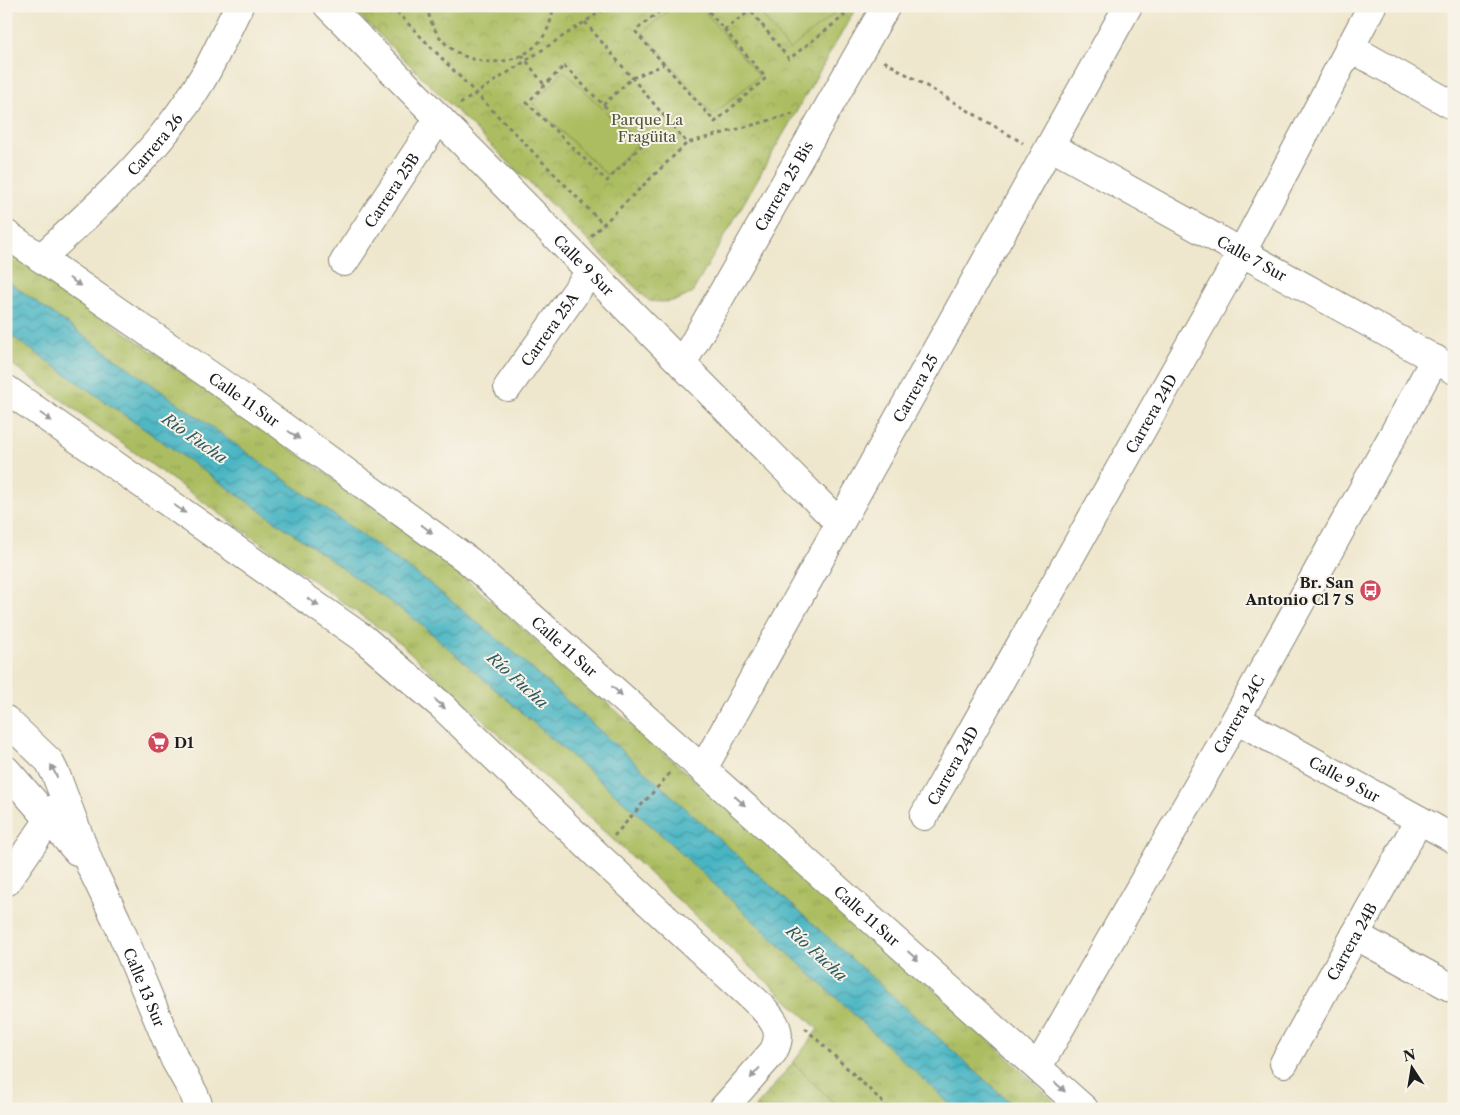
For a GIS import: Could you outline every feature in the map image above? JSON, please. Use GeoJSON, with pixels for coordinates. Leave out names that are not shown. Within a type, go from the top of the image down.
{"type":"FeatureCollection","features":[{"type":"Feature","properties":{"kind":"street","name":"Carrera 26"},"geometry":{"type":"LineString","coordinates":[[41,258],[96,208],[157,144],[201,81],[239,6]]}},
{"type":"Feature","properties":{"kind":"street","name":"Calle 9 Sur"},"geometry":{"type":"LineString","coordinates":[[328,6],[839,523]]}},
{"type":"Feature","properties":{"kind":"street","name":"Carrera 25 Bis"},"geometry":{"type":"LineString","coordinates":[[682,364],[886,6]]}},
{"type":"Feature","properties":{"kind":"street","name":"Carrera 25"},"geometry":{"type":"LineString","coordinates":[[703,769],[1128,6]]}},
{"type":"Feature","properties":{"kind":"street","name":"Carrera 24D"},"geometry":{"type":"LineString","coordinates":[[924,816],[1242,252],[1372,6]]}},
{"type":"Feature","properties":{"kind":"street"},"geometry":{"type":"LineString","coordinates":[[1349,47],[1454,106]]}},
{"type":"Feature","properties":{"kind":"street","name":"Carrera 25B"},"geometry":{"type":"LineString","coordinates":[[344,262],[439,118]]}},
{"type":"Feature","properties":{"kind":"street","name":"Calle 7 Sur"},"geometry":{"type":"LineString","coordinates":[[1047,150],[1242,252],[1444,364]]}},
{"type":"Feature","properties":{"kind":"street","name":"Calle 11 Sur"},"geometry":{"type":"LineString","coordinates":[[6,234],[252,405],[469,561],[1084,1109]]}},
{"type":"Feature","properties":{"kind":"street","name":"Carrera 25A"},"geometry":{"type":"LineString","coordinates":[[508,387],[582,263]]}},
{"type":"Feature","properties":{"kind":"street","name":"Carrera 24C"},"geometry":{"type":"LineString","coordinates":[[1038,1067],[1236,718],[1444,364]]}},
{"type":"Feature","properties":{"kind":"street"},"geometry":{"type":"LineString","coordinates":[[6,389],[364,639],[442,706],[597,855],[762,1006],[773,1018],[779,1033],[778,1043],[773,1052],[724,1109]]}},
{"type":"Feature","properties":{"kind":"street","name":"Calle 9 Sur"},"geometry":{"type":"LineString","coordinates":[[1236,718],[1454,838]]}},
{"type":"Feature","properties":{"kind":"street","name":"Calle 13 Sur"},"geometry":{"type":"LineString","coordinates":[[6,720],[49,761],[57,807],[90,865],[116,919],[193,1104]]}},
{"type":"Feature","properties":{"kind":"street","name":"Calle 13 Sur"},"geometry":{"type":"LineString","coordinates":[[6,770],[57,807]]}},
{"type":"Feature","properties":{"kind":"street"},"geometry":{"type":"LineString","coordinates":[[6,882],[57,807]]}},
{"type":"Feature","properties":{"kind":"street","name":"Carrera 24B"},"geometry":{"type":"LineString","coordinates":[[1284,1063],[1419,820]]}},
{"type":"Feature","properties":{"kind":"street"},"geometry":{"type":"LineString","coordinates":[[1355,935],[1454,989]]}},
{"type":"Feature","properties":{"kind":"path"},"geometry":{"type":"LineString","coordinates":[[391,6],[603,224]]}},
{"type":"Feature","properties":{"kind":"path"},"geometry":{"type":"LineString","coordinates":[[427,6],[435,32],[452,50],[474,61],[498,63],[522,55],[541,39],[552,17],[553,6]]}},
{"type":"Feature","properties":{"kind":"path"},"geometry":{"type":"LineString","coordinates":[[439,118],[609,6]]}},
{"type":"Feature","properties":{"kind":"path"},"geometry":{"type":"LineString","coordinates":[[666,6],[635,31],[715,122],[766,78],[704,6]]}},
{"type":"Feature","properties":{"kind":"path"},"geometry":{"type":"LineString","coordinates":[[748,6],[789,59],[844,16],[836,6]]}},
{"type":"Feature","properties":{"kind":"path"},"geometry":{"type":"LineString","coordinates":[[724,30],[750,10]]}},
{"type":"Feature","properties":{"kind":"path"},"geometry":{"type":"LineString","coordinates":[[585,22],[686,143]]}},
{"type":"Feature","properties":{"kind":"path"},"geometry":{"type":"LineString","coordinates":[[862,48],[1047,150]]}},
{"type":"Feature","properties":{"kind":"path"},"geometry":{"type":"LineString","coordinates":[[522,55],[545,86]]}},
{"type":"Feature","properties":{"kind":"path"},"geometry":{"type":"LineString","coordinates":[[603,105],[632,78],[663,65]]}},
{"type":"Feature","properties":{"kind":"path"},"geometry":{"type":"LineString","coordinates":[[564,66],[643,144],[606,181],[528,103],[545,86],[564,66]]}},
{"type":"Feature","properties":{"kind":"path"},"geometry":{"type":"LineString","coordinates":[[582,263],[603,224],[686,143],[830,103]]}},
{"type":"Feature","properties":{"kind":"path"},"geometry":{"type":"LineString","coordinates":[[634,813],[661,783]]}},
{"type":"Feature","properties":{"kind":"green space","name":"Parque La Fragüita"},"geometry":{"type":"Polygon","coordinates":[[[350,6],[857,6],[692,293],[677,300],[661,302],[649,301],[350,6]]]}},
{"type":"Feature","properties":{"kind":"green space"},"geometry":{"type":"Polygon","coordinates":[[[674,6],[700,6],[759,76],[713,115],[643,32],[674,6]]]}},
{"type":"Feature","properties":{"kind":"green space"},"geometry":{"type":"Polygon","coordinates":[[[755,6],[828,6],[834,14],[789,50],[755,6]]]}},
{"type":"Feature","properties":{"kind":"green space"},"geometry":{"type":"Polygon","coordinates":[[[564,71],[638,143],[607,175],[533,104],[564,71]]]}},
{"type":"Feature","properties":{"kind":"green space"},"geometry":{"type":"Polygon","coordinates":[[[6,248],[427,545],[954,1007],[1062,1109],[840,1109],[793,1063],[818,1029],[401,644],[6,360],[6,248]]]}},
{"type":"Feature","properties":{"kind":"green space"},"geometry":{"type":"Polygon","coordinates":[[[793,1063],[840,1109],[754,1109],[793,1063]]]}},
{"type":"Feature","properties":{"kind":"water","name":"Río Fucha"},"geometry":{"type":"Polygon","coordinates":[[[6,280],[429,583],[511,650],[1017,1109],[955,1109],[655,829],[416,620],[6,332],[6,280]]]}},
{"type":"Feature","properties":{"kind":"place","name":"Br. San Antonio Cl 7 S"},"geometry":{"type":"Point","coordinates":[1370,591]}},
{"type":"Feature","properties":{"kind":"place","name":"D1"},"geometry":{"type":"Point","coordinates":[158,742]}}]}
